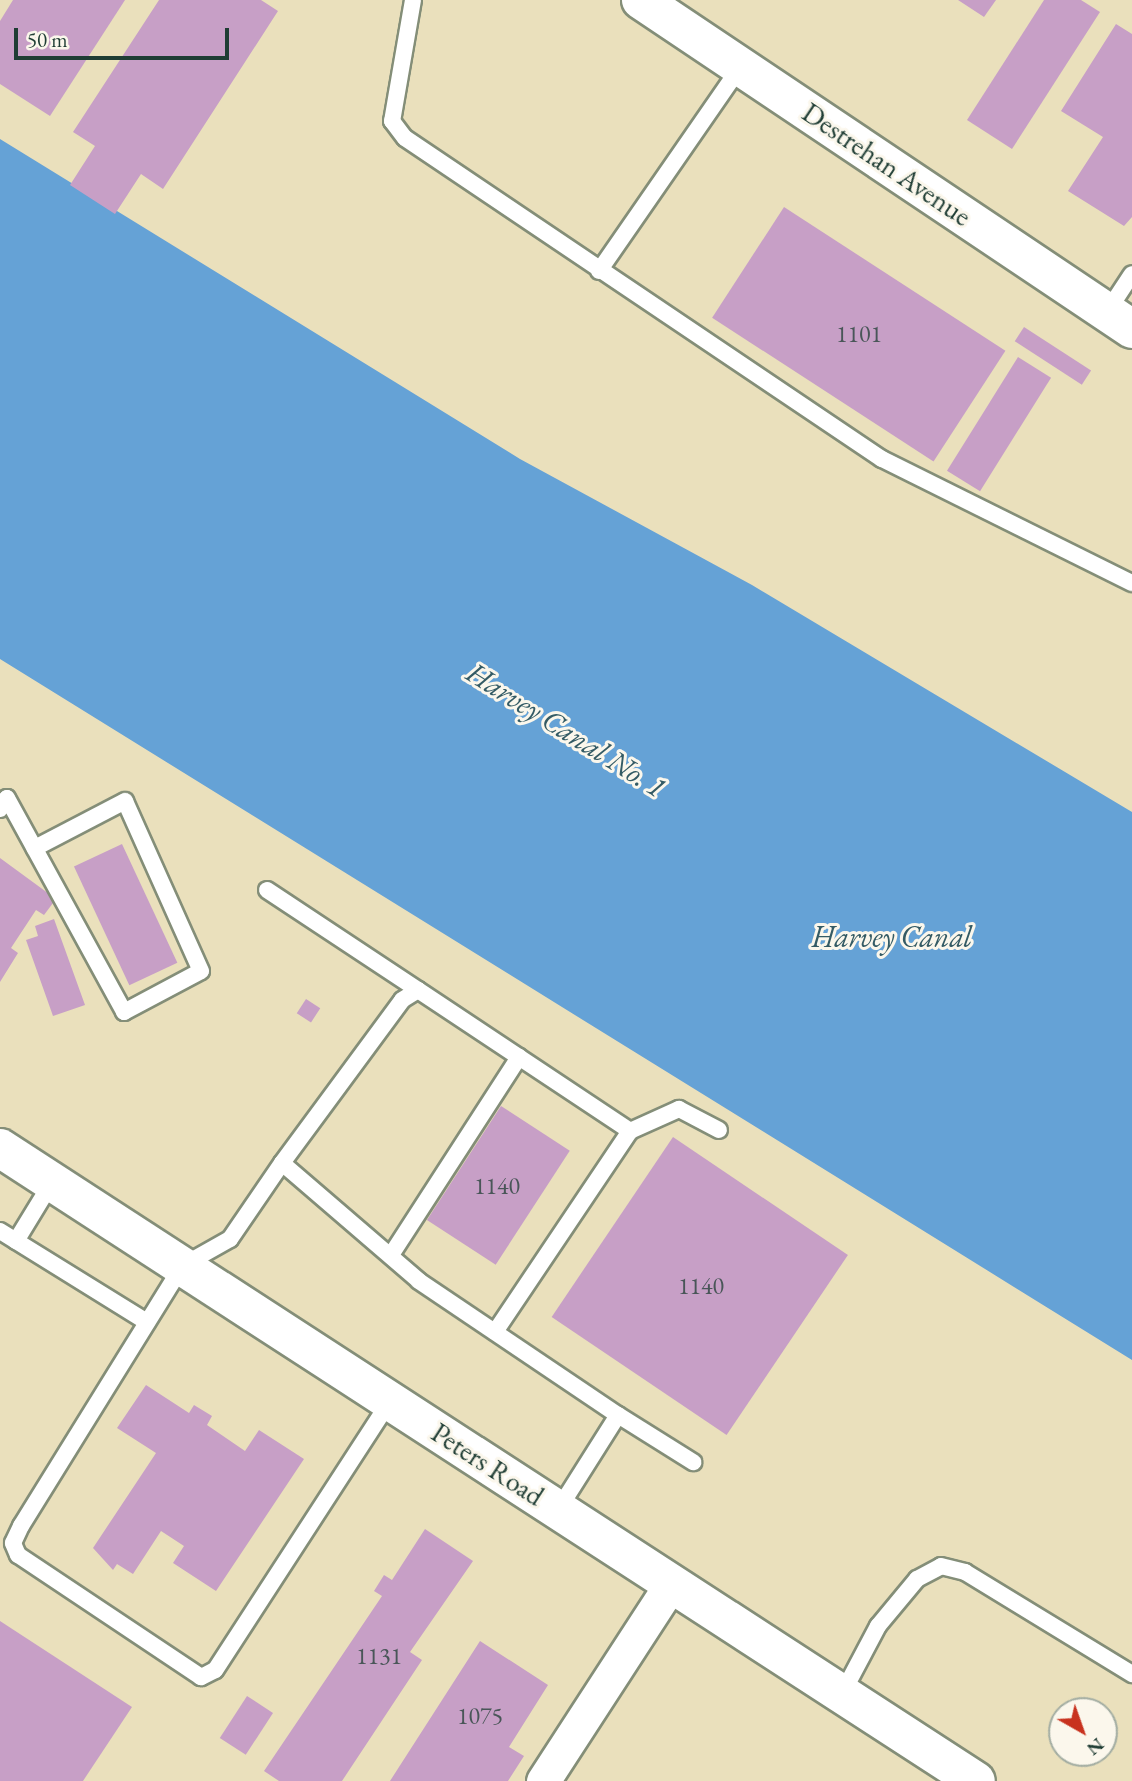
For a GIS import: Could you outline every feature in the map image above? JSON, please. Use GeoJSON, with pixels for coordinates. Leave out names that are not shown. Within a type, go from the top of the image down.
{"type":"FeatureCollection","features":[{"type":"Feature","properties":{"kind":"main road","name":"Destrehan Avenue"},"geometry":{"type":"LineString","coordinates":[[656,4],[741,66],[1120,321]]}},
{"type":"Feature","properties":{"kind":"main road","name":"Peters Road"},"geometry":{"type":"LineString","coordinates":[[0,1148],[976,1781]]}},
{"type":"Feature","properties":{"kind":"street"},"geometry":{"type":"LineString","coordinates":[[543,1781],[671,1584]]}},
{"type":"Feature","properties":{"kind":"lane"},"geometry":{"type":"LineString","coordinates":[[414,0],[393,121],[405,138],[598,271],[882,459],[1132,583]]}},
{"type":"Feature","properties":{"kind":"lane"},"geometry":{"type":"LineString","coordinates":[[598,271],[741,66]]}},
{"type":"Feature","properties":{"kind":"lane"},"geometry":{"type":"LineString","coordinates":[[1120,321],[1132,274]]}},
{"type":"Feature","properties":{"kind":"lane"},"geometry":{"type":"LineString","coordinates":[[2,798],[34,848],[124,1012],[201,971],[125,801],[34,848]]}},
{"type":"Feature","properties":{"kind":"lane"},"geometry":{"type":"LineString","coordinates":[[267,890],[630,1131]]}},
{"type":"Feature","properties":{"kind":"lane"},"geometry":{"type":"LineString","coordinates":[[390,1401],[215,1670],[201,1677],[7,1547],[182,1266],[230,1239],[282,1163],[402,1000],[418,990]]}},
{"type":"Feature","properties":{"kind":"lane"},"geometry":{"type":"LineString","coordinates":[[391,1255],[519,1057]]}},
{"type":"Feature","properties":{"kind":"lane"},"geometry":{"type":"LineString","coordinates":[[495,1332],[630,1131],[679,1109],[719,1130]]}},
{"type":"Feature","properties":{"kind":"lane"},"geometry":{"type":"LineString","coordinates":[[282,1163],[391,1255],[495,1332],[693,1462]]}},
{"type":"Feature","properties":{"kind":"lane"},"geometry":{"type":"LineString","coordinates":[[16,1241],[52,1182]]}},
{"type":"Feature","properties":{"kind":"lane"},"geometry":{"type":"LineString","coordinates":[[0,1231],[147,1322]]}},
{"type":"Feature","properties":{"kind":"lane"},"geometry":{"type":"LineString","coordinates":[[558,1510],[618,1415]]}},
{"type":"Feature","properties":{"kind":"lane"},"geometry":{"type":"LineString","coordinates":[[842,1694],[878,1626],[917,1579],[940,1566],[965,1572],[1132,1674]]}},
{"type":"Feature","properties":{"kind":"water","name":"Harvey Canal"},"geometry":{"type":"Polygon","coordinates":[[[0,139],[520,459],[752,585],[1132,812],[1132,1360],[0,659],[0,139]]]}},
{"type":"Feature","properties":{"kind":"building"},"geometry":{"type":"Polygon","coordinates":[[[13,0],[125,0],[50,116],[0,84],[0,21],[13,0]]]}},
{"type":"Feature","properties":{"kind":"building"},"geometry":{"type":"Polygon","coordinates":[[[159,0],[261,0],[278,11],[163,189],[141,174],[115,214],[70,185],[95,146],[73,132],[159,0]]]}},
{"type":"Feature","properties":{"kind":"building"},"geometry":{"type":"Polygon","coordinates":[[[958,0],[996,0],[984,17],[958,0]]]}},
{"type":"Feature","properties":{"kind":"building"},"geometry":{"type":"Polygon","coordinates":[[[1044,0],[1081,0],[1100,12],[1012,149],[967,120],[1044,0]]]}},
{"type":"Feature","properties":{"kind":"building"},"geometry":{"type":"Polygon","coordinates":[[[1116,24],[1132,34],[1132,217],[1124,226],[1068,191],[1103,137],[1061,111],[1116,24]]]}},
{"type":"Feature","properties":{"kind":"building"},"geometry":{"type":"Polygon","coordinates":[[[784,207],[1005,351],[934,461],[712,318],[784,207]]]}},
{"type":"Feature","properties":{"kind":"building"},"geometry":{"type":"Polygon","coordinates":[[[1024,327],[1091,371],[1082,385],[1015,341],[1024,327]]]}},
{"type":"Feature","properties":{"kind":"building"},"geometry":{"type":"Polygon","coordinates":[[[1018,357],[1051,378],[980,491],[947,471],[1018,357]]]}},
{"type":"Feature","properties":{"kind":"building"},"geometry":{"type":"Polygon","coordinates":[[[122,844],[177,963],[129,985],[74,866],[122,844]]]}},
{"type":"Feature","properties":{"kind":"building"},"geometry":{"type":"Polygon","coordinates":[[[0,858],[56,899],[44,915],[36,910],[11,948],[18,953],[0,982],[0,858]]]}},
{"type":"Feature","properties":{"kind":"building"},"geometry":{"type":"Polygon","coordinates":[[[54,919],[85,1005],[53,1016],[26,940],[38,936],[35,926],[54,919]]]}},
{"type":"Feature","properties":{"kind":"building"},"geometry":{"type":"Polygon","coordinates":[[[306,999],[320,1008],[311,1023],[297,1013],[306,999]]]}},
{"type":"Feature","properties":{"kind":"building"},"geometry":{"type":"Polygon","coordinates":[[[501,1106],[570,1151],[496,1265],[427,1220],[501,1106]]]}},
{"type":"Feature","properties":{"kind":"building"},"geometry":{"type":"Polygon","coordinates":[[[673,1137],[848,1255],[727,1435],[552,1317],[673,1137]]]}},
{"type":"Feature","properties":{"kind":"building"},"geometry":{"type":"Polygon","coordinates":[[[146,1385],[189,1413],[194,1405],[212,1416],[207,1425],[245,1451],[259,1430],[304,1459],[216,1591],[173,1563],[184,1546],[161,1531],[133,1574],[117,1564],[113,1570],[93,1548],[156,1453],[117,1428],[146,1385]]]}},
{"type":"Feature","properties":{"kind":"building"},"geometry":{"type":"Polygon","coordinates":[[[425,1529],[473,1561],[410,1652],[422,1660],[342,1781],[279,1781],[264,1771],[382,1596],[374,1591],[384,1575],[392,1580],[425,1529]]]}},
{"type":"Feature","properties":{"kind":"building"},"geometry":{"type":"Polygon","coordinates":[[[0,1621],[132,1707],[83,1781],[0,1781],[0,1621]]]}},
{"type":"Feature","properties":{"kind":"building"},"geometry":{"type":"Polygon","coordinates":[[[480,1641],[548,1685],[509,1747],[524,1756],[508,1781],[390,1781],[480,1641]]]}},
{"type":"Feature","properties":{"kind":"building"},"geometry":{"type":"Polygon","coordinates":[[[247,1696],[273,1713],[246,1755],[220,1738],[247,1696]]]}},
{"type":"Feature","properties":{"kind":"water label","name":"Harvey Canal No. 1"},"geometry":{"type":"Point","coordinates":[566,730]}}]}
